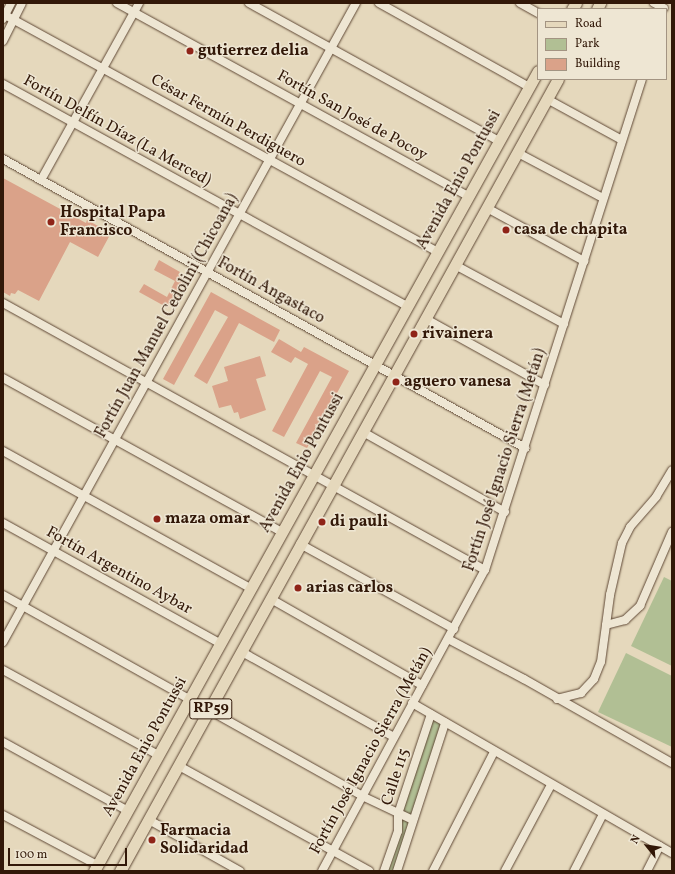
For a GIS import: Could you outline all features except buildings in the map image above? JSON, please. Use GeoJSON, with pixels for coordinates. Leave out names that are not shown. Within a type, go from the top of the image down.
{"type":"FeatureCollection","features":[{"type":"Feature","properties":{"kind":"main road","name":"Avenida Enio Pontussi"},"geometry":{"type":"LineString","coordinates":[[96,868],[537,73]]}},
{"type":"Feature","properties":{"kind":"main road","name":"RP59"},"geometry":{"type":"LineString","coordinates":[[120,871],[557,80]]}},
{"type":"Feature","properties":{"kind":"street"},"geometry":{"type":"LineString","coordinates":[[3,41],[22,3]]}},
{"type":"Feature","properties":{"kind":"street","name":"Fortín San José de Pocoy"},"geometry":{"type":"LineString","coordinates":[[117,3],[468,196]]}},
{"type":"Feature","properties":{"kind":"street"},"geometry":{"type":"LineString","coordinates":[[41,180],[139,3]]}},
{"type":"Feature","properties":{"kind":"street"},"geometry":{"type":"LineString","coordinates":[[249,3],[499,141]]}},
{"type":"Feature","properties":{"kind":"street","name":"Fortín Juan Manuel Cedolini (Chicoana)"},"geometry":{"type":"LineString","coordinates":[[3,642],[115,440],[148,384],[207,272],[356,3]]}},
{"type":"Feature","properties":{"kind":"street"},"geometry":{"type":"LineString","coordinates":[[379,3],[529,86]]}},
{"type":"Feature","properties":{"kind":"street"},"geometry":{"type":"LineString","coordinates":[[520,3],[537,12]]}},
{"type":"Feature","properties":{"kind":"street"},"geometry":{"type":"LineString","coordinates":[[654,3],[665,7]]}},
{"type":"Feature","properties":{"kind":"street"},"geometry":{"type":"LineString","coordinates":[[4,17],[8,4],[18,12]]}},
{"type":"Feature","properties":{"kind":"street","name":"César Fermín Perdiguero"},"geometry":{"type":"LineString","coordinates":[[4,17],[14,20],[437,252]]}},
{"type":"Feature","properties":{"kind":"street","name":"Fortín José Ignacio Sierra (Metán)"},"geometry":{"type":"LineString","coordinates":[[322,871],[485,570],[505,512],[603,198],[642,80]]}},
{"type":"Feature","properties":{"kind":"street","name":"Fortín Delfín Díaz (La Merced)"},"geometry":{"type":"LineString","coordinates":[[3,84],[407,306]]}},
{"type":"Feature","properties":{"kind":"street"},"geometry":{"type":"LineString","coordinates":[[547,99],[622,140]]}},
{"type":"Feature","properties":{"kind":"street"},"geometry":{"type":"LineString","coordinates":[[518,152],[603,198]]}},
{"type":"Feature","properties":{"kind":"street","name":"Fortín Angastaco"},"geometry":{"type":"LineString","coordinates":[[3,159],[525,448]]}},
{"type":"Feature","properties":{"kind":"street"},"geometry":{"type":"LineString","coordinates":[[487,208],[584,261]]}},
{"type":"Feature","properties":{"kind":"street"},"geometry":{"type":"LineString","coordinates":[[455,265],[564,324]]}},
{"type":"Feature","properties":{"kind":"street"},"geometry":{"type":"LineString","coordinates":[[3,303],[485,570]]}},
{"type":"Feature","properties":{"kind":"street"},"geometry":{"type":"LineString","coordinates":[[426,319],[545,385]]}},
{"type":"Feature","properties":{"kind":"street"},"geometry":{"type":"LineString","coordinates":[[3,378],[282,532]]}},
{"type":"Feature","properties":{"kind":"street"},"geometry":{"type":"LineString","coordinates":[[363,432],[505,512]]}},
{"type":"Feature","properties":{"kind":"street"},"geometry":{"type":"LineString","coordinates":[[3,451],[250,588]]}},
{"type":"Feature","properties":{"kind":"street"},"geometry":{"type":"LineString","coordinates":[[557,699],[581,693],[594,679],[601,662],[606,624],[622,543],[630,527],[656,497],[672,470]]}},
{"type":"Feature","properties":{"kind":"street","name":"Fortín Argentino Aybar"},"geometry":{"type":"LineString","coordinates":[[3,523],[221,644]]}},
{"type":"Feature","properties":{"kind":"street"},"geometry":{"type":"LineString","coordinates":[[606,624],[625,620],[640,606],[672,532]]}},
{"type":"Feature","properties":{"kind":"street"},"geometry":{"type":"LineString","coordinates":[[300,544],[454,629]]}},
{"type":"Feature","properties":{"kind":"street"},"geometry":{"type":"LineString","coordinates":[[3,595],[362,796],[413,820]]}},
{"type":"Feature","properties":{"kind":"street"},"geometry":{"type":"LineString","coordinates":[[271,599],[422,685]]}},
{"type":"Feature","properties":{"kind":"street"},"geometry":{"type":"LineString","coordinates":[[448,639],[672,763]]}},
{"type":"Feature","properties":{"kind":"street"},"geometry":{"type":"LineString","coordinates":[[242,652],[394,737]]}},
{"type":"Feature","properties":{"kind":"street"},"geometry":{"type":"LineString","coordinates":[[3,670],[158,755]]}},
{"type":"Feature","properties":{"kind":"street"},"geometry":{"type":"LineString","coordinates":[[412,703],[551,785],[672,853]]}},
{"type":"Feature","properties":{"kind":"street","name":"Calle 115"},"geometry":{"type":"LineString","coordinates":[[384,871],[398,831],[398,814],[431,714]]}},
{"type":"Feature","properties":{"kind":"street"},"geometry":{"type":"LineString","coordinates":[[397,871],[445,722]]}},
{"type":"Feature","properties":{"kind":"street"},"geometry":{"type":"LineString","coordinates":[[3,742],[128,811]]}},
{"type":"Feature","properties":{"kind":"street"},"geometry":{"type":"LineString","coordinates":[[433,871],[494,752]]}},
{"type":"Feature","properties":{"kind":"street"},"geometry":{"type":"LineString","coordinates":[[179,766],[369,871]]}},
{"type":"Feature","properties":{"kind":"street"},"geometry":{"type":"LineString","coordinates":[[505,871],[551,785]]}},
{"type":"Feature","properties":{"kind":"street"},"geometry":{"type":"LineString","coordinates":[[3,814],[96,868]]}},
{"type":"Feature","properties":{"kind":"street"},"geometry":{"type":"LineString","coordinates":[[574,871],[603,814]]}},
{"type":"Feature","properties":{"kind":"street"},"geometry":{"type":"LineString","coordinates":[[149,820],[240,871]]}},
{"type":"Feature","properties":{"kind":"street"},"geometry":{"type":"LineString","coordinates":[[647,871],[660,846]]}},
{"type":"Feature","properties":{"kind":"green space"},"geometry":{"type":"Polygon","coordinates":[[[664,577],[672,581],[672,666],[631,646],[664,577]]]}},
{"type":"Feature","properties":{"kind":"green space"},"geometry":{"type":"Polygon","coordinates":[[[626,653],[672,676],[672,747],[598,712],[626,653]]]}},
{"type":"Feature","properties":{"kind":"green space"},"geometry":{"type":"Polygon","coordinates":[[[432,715],[445,723],[396,871],[384,871],[398,819],[432,715]]]}},
{"type":"Feature","properties":{"kind":"place","name":"gutierrez delia"},"geometry":{"type":"Point","coordinates":[190,51]}},
{"type":"Feature","properties":{"kind":"place","name":"Hospital Papa Francisco"},"geometry":{"type":"Point","coordinates":[51,222]}},
{"type":"Feature","properties":{"kind":"place","name":"casa de chapita"},"geometry":{"type":"Point","coordinates":[506,230]}},
{"type":"Feature","properties":{"kind":"place","name":"rivainera"},"geometry":{"type":"Point","coordinates":[414,334]}},
{"type":"Feature","properties":{"kind":"place","name":"aguero vanesa"},"geometry":{"type":"Point","coordinates":[396,382]}},
{"type":"Feature","properties":{"kind":"place","name":"maza omar"},"geometry":{"type":"Point","coordinates":[157,519]}},
{"type":"Feature","properties":{"kind":"place","name":"di pauli"},"geometry":{"type":"Point","coordinates":[322,522]}},
{"type":"Feature","properties":{"kind":"place","name":"arias carlos"},"geometry":{"type":"Point","coordinates":[298,588]}},
{"type":"Feature","properties":{"kind":"place","name":"Farmacia Solidaridad"},"geometry":{"type":"Point","coordinates":[152,840]}}]}
